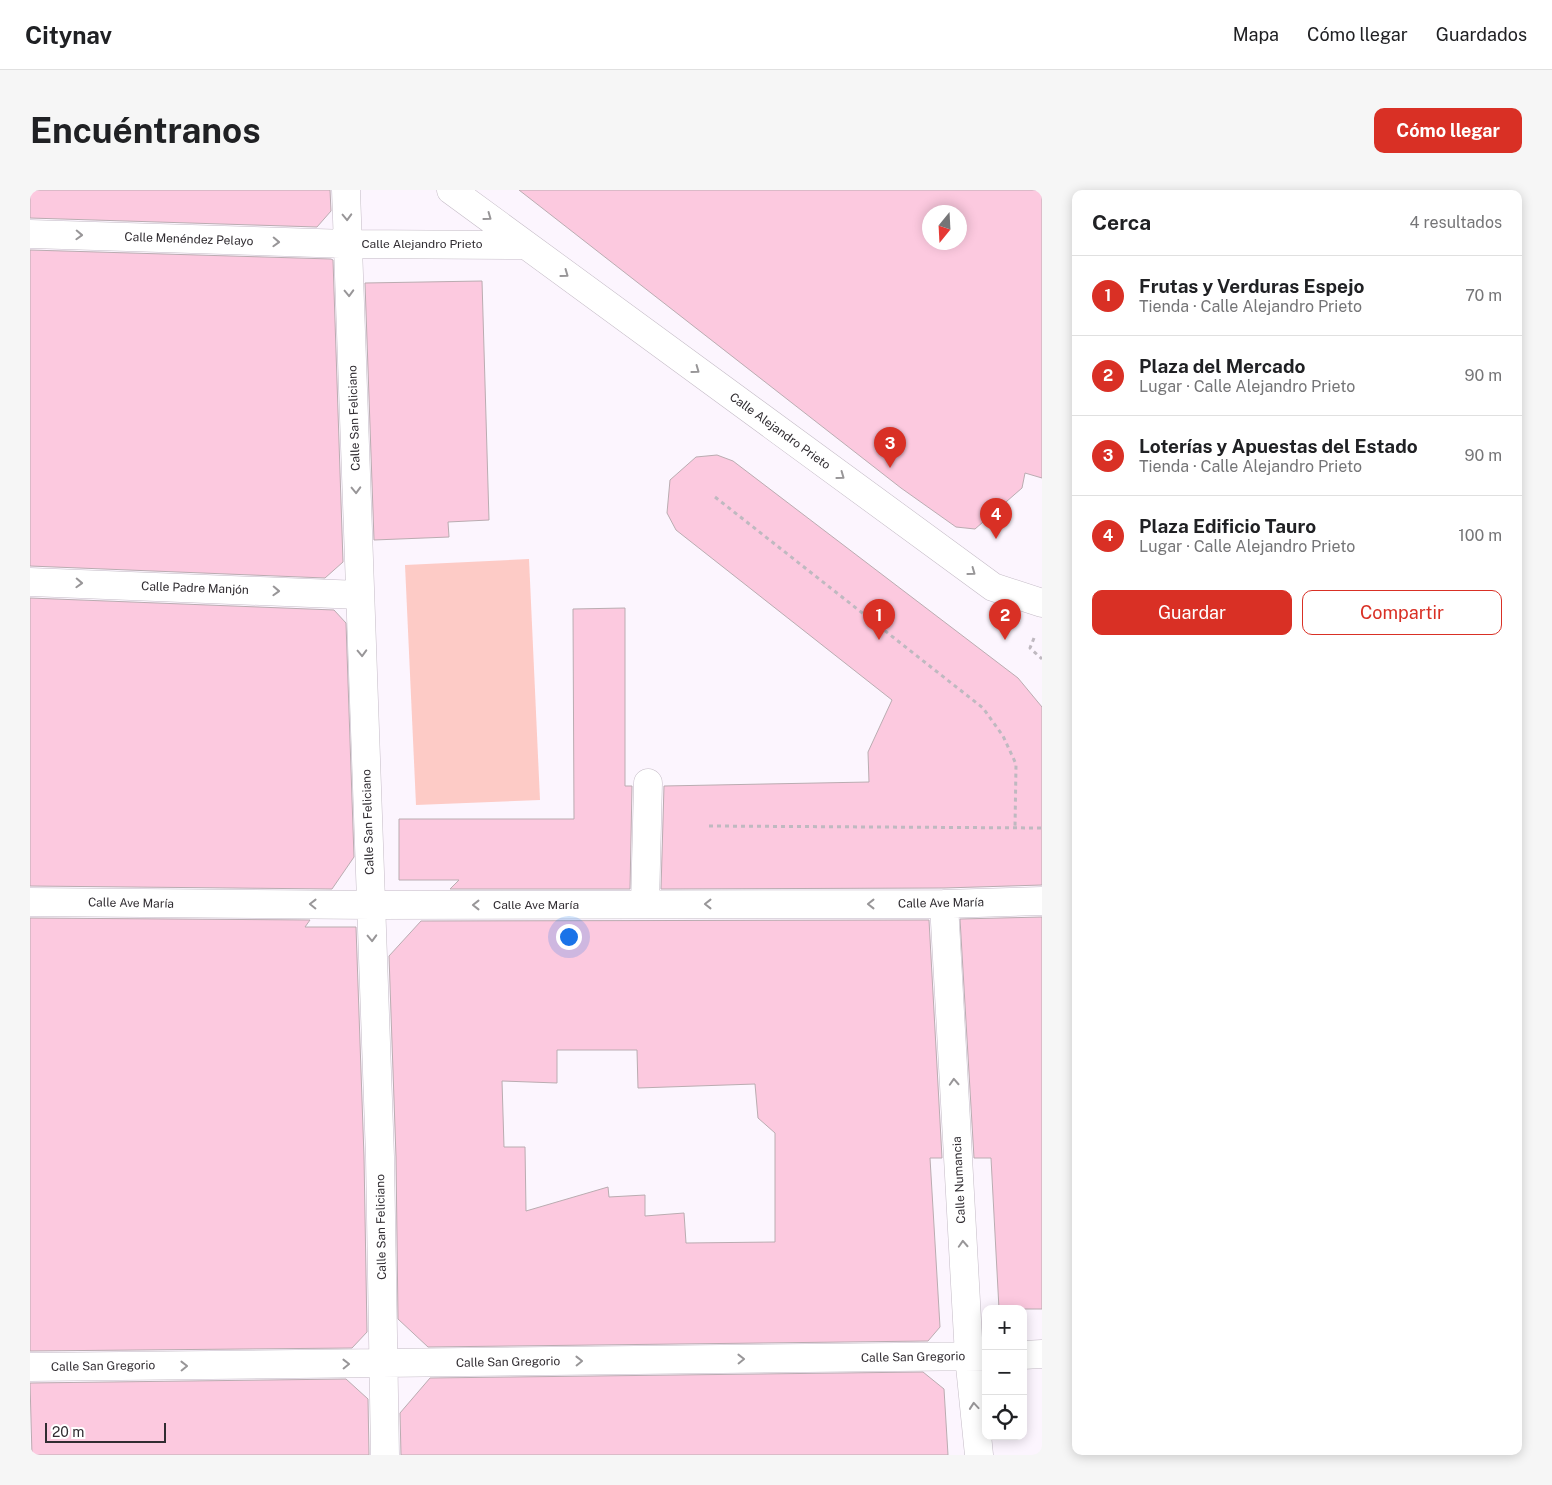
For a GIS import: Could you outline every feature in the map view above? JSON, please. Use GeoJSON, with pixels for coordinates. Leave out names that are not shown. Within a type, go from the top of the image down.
{"type":"FeatureCollection","features":[{"type":"Feature","properties":{"kind":"street","name":"Calle San Feliciano"},"geometry":{"type":"LineString","coordinates":[[346,190],[379,1147],[385,1455]]}},
{"type":"Feature","properties":{"kind":"street","name":"Calle Alejandro Prieto"},"geometry":{"type":"LineString","coordinates":[[451,190],[993,587],[1042,603]]}},
{"type":"Feature","properties":{"kind":"street","name":"Calle Menéndez Pelayo"},"geometry":{"type":"LineString","coordinates":[[30,234],[348,244]]}},
{"type":"Feature","properties":{"kind":"street","name":"Calle Alejandro Prieto"},"geometry":{"type":"LineString","coordinates":[[348,244],[526,245]]}},
{"type":"Feature","properties":{"kind":"street","name":"Calle Padre Manjón"},"geometry":{"type":"LineString","coordinates":[[30,582],[360,595]]}},
{"type":"Feature","properties":{"kind":"street"},"geometry":{"type":"LineString","coordinates":[[644,904],[648,783]]}},
{"type":"Feature","properties":{"kind":"street","name":"Calle Ave María"},"geometry":{"type":"LineString","coordinates":[[30,902],[371,905],[944,904],[1042,901]]}},
{"type":"Feature","properties":{"kind":"street","name":"Calle Numancia"},"geometry":{"type":"LineString","coordinates":[[944,904],[978,1356],[979,1455]]}},
{"type":"Feature","properties":{"kind":"street"},"geometry":{"type":"LineString","coordinates":[[1027,1355],[1042,1354]]}},
{"type":"Feature","properties":{"kind":"street","name":"Calle San Gregorio"},"geometry":{"type":"LineString","coordinates":[[30,1367],[978,1356]]}},
{"type":"Feature","properties":{"kind":"path"},"geometry":{"type":"LineString","coordinates":[[715,496],[983,708],[1004,736],[1016,764],[1015,828]]}},
{"type":"Feature","properties":{"kind":"path"},"geometry":{"type":"LineString","coordinates":[[709,826],[1042,828]]}},
{"type":"Feature","properties":{"kind":"shaded area"},"geometry":{"type":"Polygon","coordinates":[[[529,559],[540,800],[416,805],[405,565],[529,559]]]}},
{"type":"Feature","properties":{"kind":"building"},"geometry":{"type":"Polygon","coordinates":[[[30,190],[330,190],[331,211],[317,227],[30,218],[30,190]]]}},
{"type":"Feature","properties":{"kind":"building"},"geometry":{"type":"Polygon","coordinates":[[[519,190],[1042,190],[1042,478],[1025,473],[1022,488],[975,529],[956,527],[901,488],[519,190]]]}},
{"type":"Feature","properties":{"kind":"building"},"geometry":{"type":"Polygon","coordinates":[[[30,250],[333,260],[343,562],[325,578],[30,566],[30,250]]]}},
{"type":"Feature","properties":{"kind":"building"},"geometry":{"type":"Polygon","coordinates":[[[482,281],[489,520],[448,522],[449,537],[374,540],[365,283],[482,281]]]}},
{"type":"Feature","properties":{"kind":"building"},"geometry":{"type":"Polygon","coordinates":[[[717,455],[733,461],[1018,678],[1042,707],[1042,885],[944,888],[661,889],[664,786],[869,782],[868,752],[892,700],[676,530],[667,513],[670,480],[696,457],[717,455]]]}},
{"type":"Feature","properties":{"kind":"building"},"geometry":{"type":"Polygon","coordinates":[[[30,598],[334,610],[346,623],[354,857],[332,889],[30,886],[30,598]]]}},
{"type":"Feature","properties":{"kind":"building"},"geometry":{"type":"Polygon","coordinates":[[[625,608],[625,786],[632,786],[630,889],[450,889],[459,880],[399,880],[399,819],[574,819],[573,609],[625,608]]]}},
{"type":"Feature","properties":{"kind":"building"},"geometry":{"type":"Polygon","coordinates":[[[1042,917],[1042,1309],[1027,1309],[1027,1305],[999,1305],[991,1158],[974,1158],[960,919],[1042,917]]]}},
{"type":"Feature","properties":{"kind":"building"},"geometry":{"type":"Polygon","coordinates":[[[30,918],[310,920],[305,927],[356,927],[364,1157],[367,1332],[352,1348],[30,1351],[30,918]]]}},
{"type":"Feature","properties":{"kind":"building"},"geometry":{"type":"Polygon","coordinates":[[[929,920],[942,1158],[930,1158],[940,1327],[928,1341],[428,1347],[398,1319],[396,1157],[389,956],[421,921],[929,920]],[[557,1050],[557,1083],[502,1081],[504,1147],[525,1147],[526,1211],[608,1187],[609,1197],[645,1195],[645,1216],[684,1213],[686,1243],[775,1242],[775,1133],[758,1118],[755,1084],[638,1088],[637,1050],[557,1050]]]}},
{"type":"Feature","properties":{"kind":"building"},"geometry":{"type":"Polygon","coordinates":[[[923,1372],[944,1389],[948,1455],[401,1455],[400,1413],[430,1378],[923,1372]]]}},
{"type":"Feature","properties":{"kind":"building"},"geometry":{"type":"Polygon","coordinates":[[[346,1379],[368,1399],[369,1455],[32,1455],[30,1383],[346,1379]]]}},
{"type":"Feature","properties":{"kind":"place","name":"Loterías y Apuestas del Estado"},"geometry":{"type":"Point","coordinates":[890,468]}},
{"type":"Feature","properties":{"kind":"place","name":"Plaza Edificio Tauro"},"geometry":{"type":"Point","coordinates":[996,539]}},
{"type":"Feature","properties":{"kind":"place","name":"Frutas y Verduras Espejo"},"geometry":{"type":"Point","coordinates":[879,640]}},
{"type":"Feature","properties":{"kind":"place","name":"Plaza del Mercado"},"geometry":{"type":"Point","coordinates":[1005,640]}}]}
